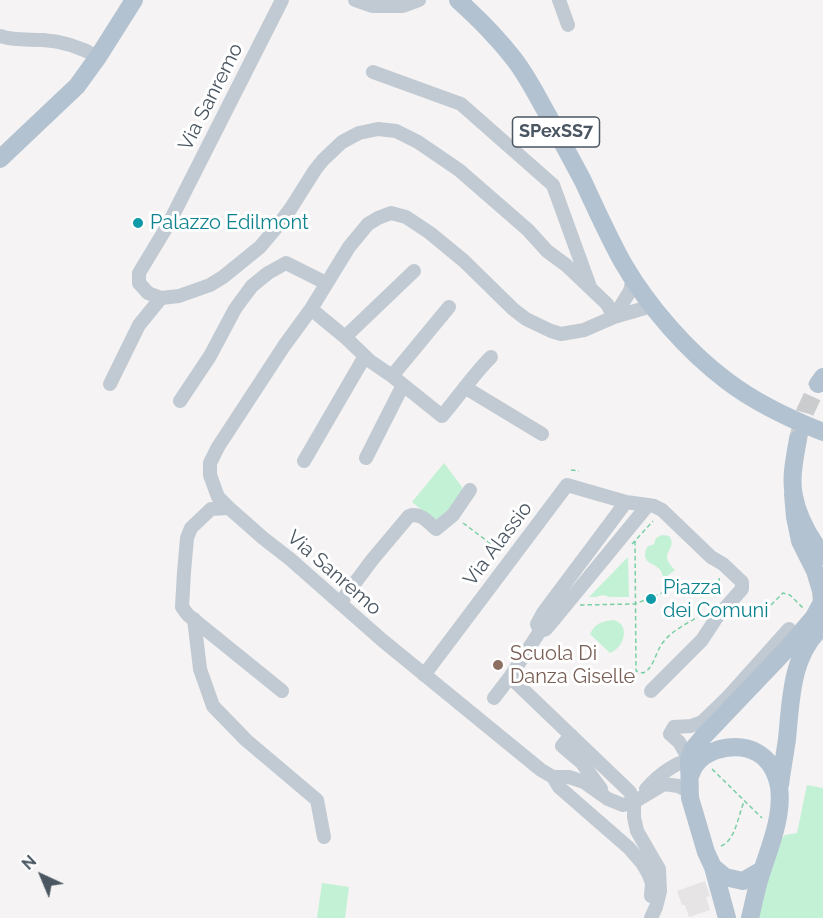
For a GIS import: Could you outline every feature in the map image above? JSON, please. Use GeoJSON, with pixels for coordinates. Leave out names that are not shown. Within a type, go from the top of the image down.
{"type":"FeatureCollection","features":[{"type":"Feature","properties":{"kind":"main road"},"geometry":{"type":"LineString","coordinates":[[0,159],[77,86],[134,0]]}},
{"type":"Feature","properties":{"kind":"main road","name":"SPexSS7"},"geometry":{"type":"LineString","coordinates":[[458,0],[488,28],[520,68],[583,183],[601,222],[652,306],[711,368],[730,383],[779,413],[798,431],[823,432]]}},
{"type":"Feature","properties":{"kind":"main road"},"geometry":{"type":"LineString","coordinates":[[727,918],[692,808],[690,786],[696,757],[692,750],[784,652],[814,617],[822,602],[815,571],[801,541],[795,517],[793,494],[798,431],[823,440]]}},
{"type":"Feature","properties":{"kind":"main road"},"geometry":{"type":"LineString","coordinates":[[793,494],[806,531],[823,556]]}},
{"type":"Feature","properties":{"kind":"main road"},"geometry":{"type":"LineString","coordinates":[[750,918],[779,812],[779,789],[787,742],[792,687],[799,661],[808,643],[823,626]]}},
{"type":"Feature","properties":{"kind":"main road"},"geometry":{"type":"LineString","coordinates":[[696,757],[733,746],[751,749],[764,757],[771,765],[779,789]]}},
{"type":"Feature","properties":{"kind":"main road"},"geometry":{"type":"LineString","coordinates":[[709,859],[725,877],[743,881],[762,870]]}},
{"type":"Feature","properties":{"kind":"street","name":"Via Sanremo"},"geometry":{"type":"LineString","coordinates":[[161,298],[148,292],[139,283],[139,273],[168,225],[282,0]]}},
{"type":"Feature","properties":{"kind":"street"},"geometry":{"type":"LineString","coordinates":[[355,0],[372,6],[403,6],[419,0]]}},
{"type":"Feature","properties":{"kind":"street"},"geometry":{"type":"LineString","coordinates":[[559,0],[568,25]]}},
{"type":"Feature","properties":{"kind":"street"},"geometry":{"type":"LineString","coordinates":[[0,36],[59,43],[87,51],[98,57]]}},
{"type":"Feature","properties":{"kind":"street"},"geometry":{"type":"LineString","coordinates":[[373,72],[461,104],[553,185],[590,289]]}},
{"type":"Feature","properties":{"kind":"street"},"geometry":{"type":"LineString","coordinates":[[110,384],[139,325],[161,298],[179,296],[210,285],[224,277],[261,247],[323,160],[342,142],[359,133],[378,129],[396,131],[418,142],[459,170],[528,230],[547,251],[566,265],[607,304],[614,317]]}},
{"type":"Feature","properties":{"kind":"street","name":"Via Sanremo"},"geometry":{"type":"LineString","coordinates":[[634,802],[623,805],[608,799],[584,782],[569,777],[553,777],[541,770],[435,685],[229,508],[218,497],[210,475],[210,463],[257,386],[294,330],[311,309],[349,247],[368,224],[391,213],[406,217],[430,233],[464,261],[513,309],[526,319],[551,331],[561,334],[584,330],[614,317],[652,306]]}},
{"type":"Feature","properties":{"kind":"street"},"geometry":{"type":"LineString","coordinates":[[180,400],[210,356],[235,309],[252,286],[268,273],[286,263],[326,283]]}},
{"type":"Feature","properties":{"kind":"street"},"geometry":{"type":"LineString","coordinates":[[345,337],[414,271]]}},
{"type":"Feature","properties":{"kind":"street"},"geometry":{"type":"LineString","coordinates":[[614,317],[630,291],[633,278]]}},
{"type":"Feature","properties":{"kind":"street"},"geometry":{"type":"LineString","coordinates":[[366,458],[398,381],[449,307]]}},
{"type":"Feature","properties":{"kind":"street"},"geometry":{"type":"LineString","coordinates":[[311,309],[365,356],[442,416],[466,388],[473,375],[491,357]]}},
{"type":"Feature","properties":{"kind":"street"},"geometry":{"type":"LineString","coordinates":[[304,461],[365,356]]}},
{"type":"Feature","properties":{"kind":"street"},"geometry":{"type":"LineString","coordinates":[[466,388],[542,434]]}},
{"type":"Feature","properties":{"kind":"street","name":"Via Alassio"},"geometry":{"type":"LineString","coordinates":[[424,675],[567,484],[626,502]]}},
{"type":"Feature","properties":{"kind":"street"},"geometry":{"type":"LineString","coordinates":[[340,603],[409,516],[421,516],[436,529],[453,515],[470,490]]}},
{"type":"Feature","properties":{"kind":"street"},"geometry":{"type":"LineString","coordinates":[[540,631],[537,624],[543,613],[626,502],[654,506],[662,510],[742,582],[742,589],[717,617],[702,640],[651,692]]}},
{"type":"Feature","properties":{"kind":"street"},"geometry":{"type":"LineString","coordinates":[[494,698],[540,631],[546,629],[648,505]]}},
{"type":"Feature","properties":{"kind":"street"},"geometry":{"type":"LineString","coordinates":[[229,508],[211,509],[191,528],[187,538],[182,607],[188,615],[282,691]]}},
{"type":"Feature","properties":{"kind":"street"},"geometry":{"type":"LineString","coordinates":[[194,619],[200,669],[213,706],[246,740],[317,800],[324,837]]}},
{"type":"Feature","properties":{"kind":"street"},"geometry":{"type":"LineString","coordinates":[[696,757],[670,734],[674,727],[691,726],[702,722],[729,696],[789,629]]}},
{"type":"Feature","properties":{"kind":"street"},"geometry":{"type":"LineString","coordinates":[[510,677],[630,792],[634,802],[637,831],[658,869],[660,891],[657,908],[651,918]]}},
{"type":"Feature","properties":{"kind":"street"},"geometry":{"type":"LineString","coordinates":[[571,735],[562,746],[582,763],[608,799]]}},
{"type":"Feature","properties":{"kind":"street"},"geometry":{"type":"LineString","coordinates":[[634,802],[660,775],[675,764],[696,757]]}},
{"type":"Feature","properties":{"kind":"street"},"geometry":{"type":"LineString","coordinates":[[553,777],[559,787],[629,848],[648,873],[652,883],[651,895],[644,918]]}},
{"type":"Feature","properties":{"kind":"street"},"geometry":{"type":"LineString","coordinates":[[634,802],[664,784],[690,786]]}},
{"type":"Feature","properties":{"kind":"path"},"geometry":{"type":"LineString","coordinates":[[572,470],[579,471]]}},
{"type":"Feature","properties":{"kind":"path"},"geometry":{"type":"LineString","coordinates":[[453,515],[491,544]]}},
{"type":"Feature","properties":{"kind":"path"},"geometry":{"type":"LineString","coordinates":[[628,549],[655,520]]}},
{"type":"Feature","properties":{"kind":"path"},"geometry":{"type":"LineString","coordinates":[[635,541],[636,671],[646,672],[669,635],[707,612]]}},
{"type":"Feature","properties":{"kind":"path"},"geometry":{"type":"LineString","coordinates":[[718,577],[720,588],[718,598]]}},
{"type":"Feature","properties":{"kind":"path"},"geometry":{"type":"LineString","coordinates":[[584,597],[576,605],[635,604],[692,581]]}},
{"type":"Feature","properties":{"kind":"path"},"geometry":{"type":"LineString","coordinates":[[771,605],[783,593],[790,595],[808,613]]}},
{"type":"Feature","properties":{"kind":"path"},"geometry":{"type":"LineString","coordinates":[[715,771],[774,830]]}},
{"type":"Feature","properties":{"kind":"path"},"geometry":{"type":"LineString","coordinates":[[709,859],[731,839],[745,801]]}},
{"type":"Feature","properties":{"kind":"shaded area"},"geometry":{"type":"Polygon","coordinates":[[[705,881],[710,896],[706,897],[710,910],[689,917],[677,891],[705,881]]]}},
{"type":"Feature","properties":{"kind":"green space"},"geometry":{"type":"Polygon","coordinates":[[[444,463],[462,487],[461,499],[441,520],[435,521],[412,502],[444,463]]]}},
{"type":"Feature","properties":{"kind":"green space"},"geometry":{"type":"Polygon","coordinates":[[[662,535],[669,536],[671,540],[667,559],[675,570],[663,579],[662,573],[648,562],[645,554],[647,547],[654,544],[656,538],[662,535]]]}},
{"type":"Feature","properties":{"kind":"green space"},"geometry":{"type":"Polygon","coordinates":[[[628,557],[629,597],[603,595],[589,597],[628,557]]]}},
{"type":"Feature","properties":{"kind":"green space"},"geometry":{"type":"Polygon","coordinates":[[[614,620],[623,627],[624,636],[619,646],[610,653],[590,634],[600,623],[614,620]]]}},
{"type":"Feature","properties":{"kind":"green space"},"geometry":{"type":"Polygon","coordinates":[[[807,785],[823,788],[823,918],[757,918],[779,841],[785,835],[797,833],[807,785]]]}},
{"type":"Feature","properties":{"kind":"green space"},"geometry":{"type":"Polygon","coordinates":[[[322,883],[349,887],[345,918],[317,918],[322,883]]]}},
{"type":"Feature","properties":{"kind":"tunnel"},"geometry":{"type":"LineString","coordinates":[[798,439],[805,412],[818,384]]}},
{"type":"Feature","properties":{"kind":"place","name":"Palazzo Edilmont"},"geometry":{"type":"Point","coordinates":[138,223]}},
{"type":"Feature","properties":{"kind":"place","name":"Piazza dei Comuni"},"geometry":{"type":"Point","coordinates":[651,599]}},
{"type":"Feature","properties":{"kind":"place","name":"Scuola Di Danza Giselle"},"geometry":{"type":"Point","coordinates":[498,665]}}]}
